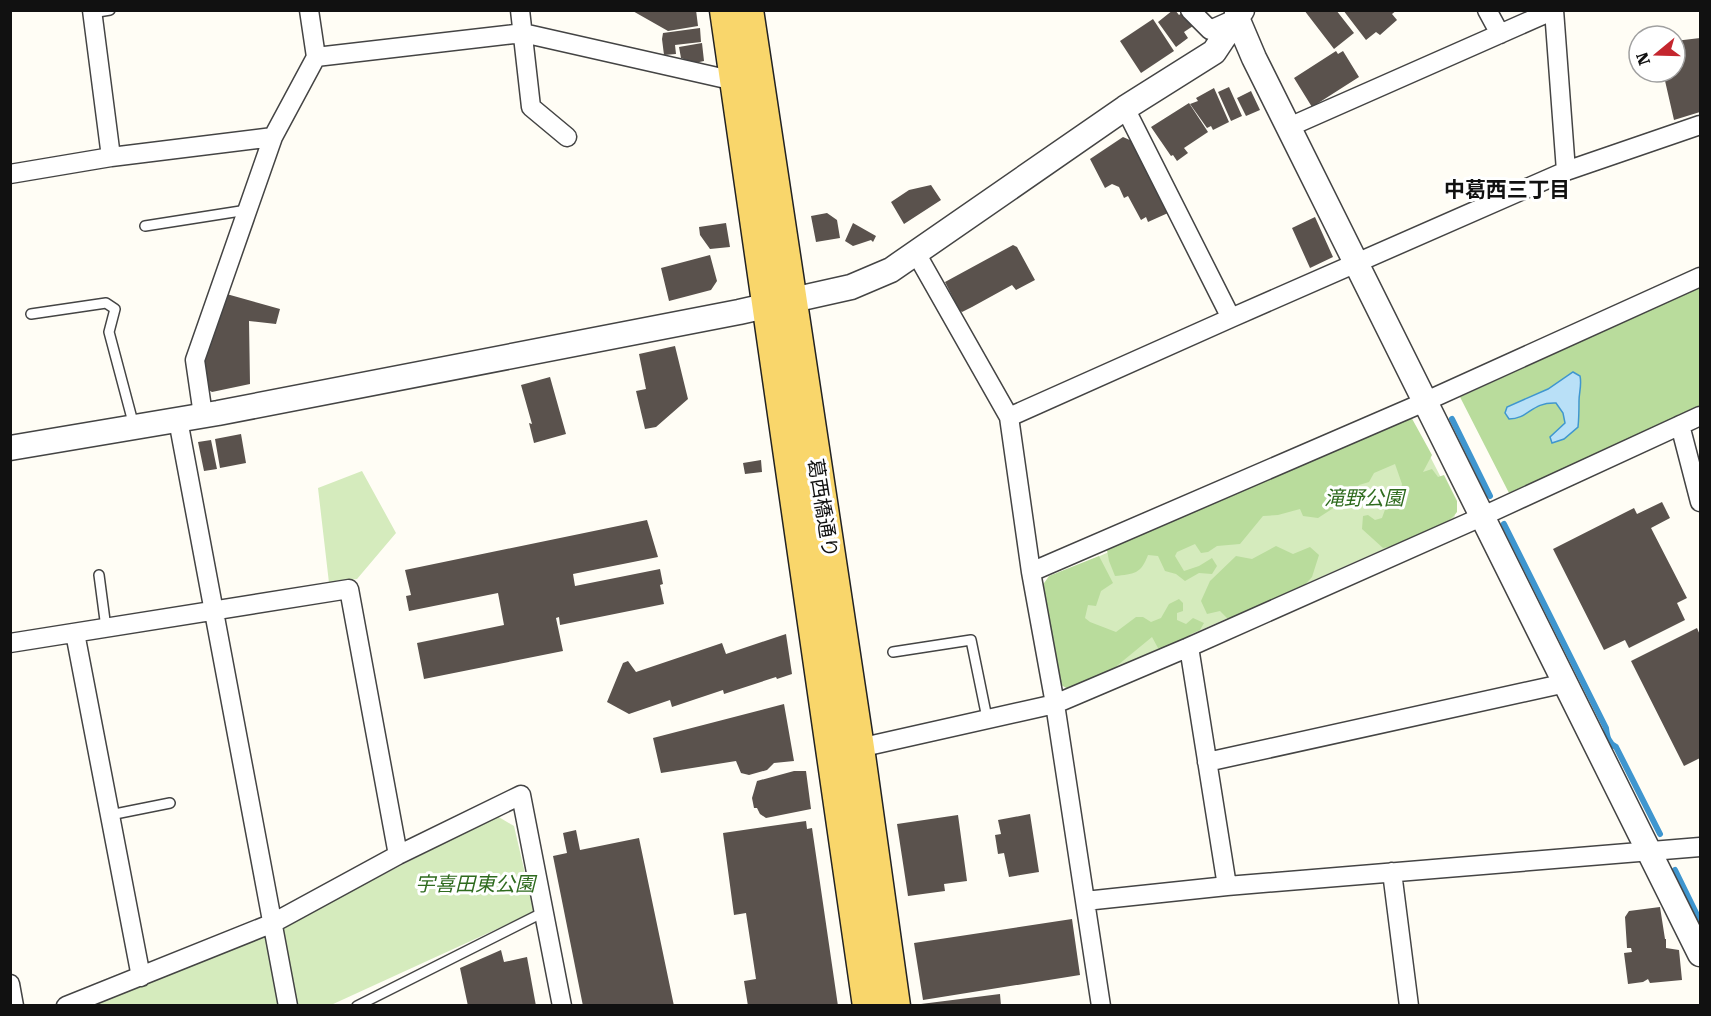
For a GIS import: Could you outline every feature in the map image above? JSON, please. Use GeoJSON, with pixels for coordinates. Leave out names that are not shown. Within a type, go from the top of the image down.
{"type":"FeatureCollection","features":[{"type":"Feature","properties":{"kind":"main road","name":"葛西橋通り"},"geometry":{"type":"LineString","coordinates":[[725,10],[735,81],[780,303],[860,748],[895,1005]]}},
{"type":"Feature","properties":{"kind":"main road","name":"葛西橋通り"},"geometry":{"type":"LineString","coordinates":[[748,10],[780,303],[868,1005]]}},
{"type":"Feature","properties":{"kind":"street"},"geometry":{"type":"LineString","coordinates":[[203,415],[195,360],[273,137],[316,57],[309,10]]}},
{"type":"Feature","properties":{"kind":"street"},"geometry":{"type":"LineString","coordinates":[[520,10],[531,107],[567,137]]}},
{"type":"Feature","properties":{"kind":"street"},"geometry":{"type":"LineString","coordinates":[[1190,10],[1210,30],[1239,13]]}},
{"type":"Feature","properties":{"kind":"street"},"geometry":{"type":"LineString","coordinates":[[1487,10],[1500,34]]}},
{"type":"Feature","properties":{"kind":"street"},"geometry":{"type":"LineString","coordinates":[[1289,127],[1554,10],[1566,171]]}},
{"type":"Feature","properties":{"kind":"street"},"geometry":{"type":"LineString","coordinates":[[98,11],[111,157]]}},
{"type":"Feature","properties":{"kind":"street"},"geometry":{"type":"LineString","coordinates":[[10,448],[178,420],[780,303],[851,287],[871,280],[891,270],[1125,108],[1214,52],[1239,13]]}},
{"type":"Feature","properties":{"kind":"street"},"geometry":{"type":"LineString","coordinates":[[1239,13],[1254,58],[1648,852],[1701,954]]}},
{"type":"Feature","properties":{"kind":"street"},"geometry":{"type":"LineString","coordinates":[[316,57],[523,33],[735,81]]}},
{"type":"Feature","properties":{"kind":"street"},"geometry":{"type":"LineString","coordinates":[[1125,108],[1231,318]]}},
{"type":"Feature","properties":{"kind":"street"},"geometry":{"type":"LineString","coordinates":[[1009,417],[1566,171],[1701,125]]}},
{"type":"Feature","properties":{"kind":"street"},"geometry":{"type":"LineString","coordinates":[[10,174],[111,157],[273,137]]}},
{"type":"Feature","properties":{"kind":"street"},"geometry":{"type":"LineString","coordinates":[[916,253],[1009,417],[1031,572],[1055,704],[1101,1005]]}},
{"type":"Feature","properties":{"kind":"street"},"geometry":{"type":"LineString","coordinates":[[1031,572],[1425,402],[1701,277]]}},
{"type":"Feature","properties":{"kind":"street"},"geometry":{"type":"LineString","coordinates":[[860,748],[1055,704],[1481,517],[1701,416]]}},
{"type":"Feature","properties":{"kind":"street"},"geometry":{"type":"LineString","coordinates":[[178,420],[288,1005]]}},
{"type":"Feature","properties":{"kind":"street"},"geometry":{"type":"LineString","coordinates":[[1680,425],[1701,502]]}},
{"type":"Feature","properties":{"kind":"street"},"geometry":{"type":"LineString","coordinates":[[10,643],[349,589],[398,855]]}},
{"type":"Feature","properties":{"kind":"street"},"geometry":{"type":"LineString","coordinates":[[75,633],[141,977]]}},
{"type":"Feature","properties":{"kind":"street"},"geometry":{"type":"LineString","coordinates":[[1189,647],[1227,886]]}},
{"type":"Feature","properties":{"kind":"street"},"geometry":{"type":"LineString","coordinates":[[1207,762],[1566,683]]}},
{"type":"Feature","properties":{"kind":"street"},"geometry":{"type":"LineString","coordinates":[[66,1005],[141,977],[273,922],[398,855],[521,795],[562,1005]]}},
{"type":"Feature","properties":{"kind":"street"},"geometry":{"type":"LineString","coordinates":[[1085,901],[1227,886],[1701,847]]}},
{"type":"Feature","properties":{"kind":"street"},"geometry":{"type":"LineString","coordinates":[[1392,872],[1409,1005]]}},
{"type":"Feature","properties":{"kind":"street"},"geometry":{"type":"LineString","coordinates":[[10,984],[14,1005]]}},
{"type":"Feature","properties":{"kind":"lane"},"geometry":{"type":"LineString","coordinates":[[145,226],[248,210]]}},
{"type":"Feature","properties":{"kind":"lane"},"geometry":{"type":"LineString","coordinates":[[31,314],[106,303],[115,309],[109,332],[134,426]]}},
{"type":"Feature","properties":{"kind":"lane"},"geometry":{"type":"LineString","coordinates":[[99,575],[106,628]]}},
{"type":"Feature","properties":{"kind":"lane"},"geometry":{"type":"LineString","coordinates":[[893,652],[972,640],[987,718]]}},
{"type":"Feature","properties":{"kind":"lane"},"geometry":{"type":"LineString","coordinates":[[110,815],[170,803]]}},
{"type":"Feature","properties":{"kind":"lane"},"geometry":{"type":"LineString","coordinates":[[357,1005],[543,912]]}},
{"type":"Feature","properties":{"kind":"green space"},"geometry":{"type":"Polygon","coordinates":[[[1700,287],[1700,406],[1509,493],[1460,397],[1700,287]]]}},
{"type":"Feature","properties":{"kind":"green space"},"geometry":{"type":"Polygon","coordinates":[[[1410,415],[1432,455],[1423,472],[1432,469],[1438,477],[1444,475],[1457,501],[1457,512],[1441,527],[1423,537],[1383,548],[1362,529],[1363,516],[1368,515],[1375,520],[1382,518],[1387,504],[1400,494],[1402,484],[1395,464],[1374,473],[1369,482],[1359,485],[1352,496],[1318,518],[1303,516],[1300,509],[1278,515],[1263,516],[1240,544],[1217,546],[1208,552],[1201,553],[1195,544],[1177,552],[1175,556],[1184,571],[1212,558],[1217,566],[1212,574],[1199,573],[1185,581],[1176,574],[1165,571],[1158,556],[1148,555],[1143,566],[1136,572],[1115,576],[1107,550],[1410,415]]]}},
{"type":"Feature","properties":{"kind":"green space","name":"滝野公園"},"geometry":{"type":"Polygon","coordinates":[[[1406,418],[1413,423],[1457,509],[1454,518],[1070,688],[1051,578],[1406,418]]]}},
{"type":"Feature","properties":{"kind":"green space"},"geometry":{"type":"Polygon","coordinates":[[[362,471],[396,533],[357,579],[329,583],[318,488],[362,471]]]}},
{"type":"Feature","properties":{"kind":"green space"},"geometry":{"type":"Polygon","coordinates":[[[1276,546],[1293,554],[1310,547],[1319,555],[1312,577],[1301,589],[1231,622],[1220,611],[1207,614],[1201,601],[1210,581],[1236,556],[1252,559],[1276,546]]]}},
{"type":"Feature","properties":{"kind":"green space"},"geometry":{"type":"Polygon","coordinates":[[[1099,556],[1113,583],[1101,591],[1096,606],[1088,605],[1085,618],[1090,622],[1116,632],[1136,617],[1143,617],[1151,622],[1161,618],[1169,604],[1179,599],[1183,603],[1183,611],[1177,613],[1177,620],[1186,624],[1193,618],[1204,623],[1200,630],[1191,634],[1175,652],[1158,648],[1152,637],[1107,674],[1071,691],[1058,683],[1042,586],[1049,576],[1099,556]]]}},
{"type":"Feature","properties":{"kind":"green space","name":"宇喜田東公園"},"geometry":{"type":"Polygon","coordinates":[[[497,816],[514,826],[534,912],[331,1005],[93,1006],[270,933],[497,816]]]}},
{"type":"Feature","properties":{"kind":"water"},"geometry":{"type":"Polygon","coordinates":[[[1573,372],[1581,379],[1578,427],[1564,439],[1552,443],[1550,437],[1565,423],[1563,413],[1556,403],[1541,405],[1516,418],[1509,419],[1505,413],[1507,407],[1548,389],[1573,372]]]}},
{"type":"Feature","properties":{"kind":"building"},"geometry":{"type":"Polygon","coordinates":[[[631,10],[696,10],[698,26],[668,31],[631,10]]]}},
{"type":"Feature","properties":{"kind":"building"},"geometry":{"type":"Polygon","coordinates":[[[1173,10],[1179,15],[1183,12],[1193,26],[1184,32],[1188,38],[1176,47],[1158,22],[1173,10]]]}},
{"type":"Feature","properties":{"kind":"building"},"geometry":{"type":"Polygon","coordinates":[[[1304,10],[1336,10],[1354,33],[1334,49],[1304,10]]]}},
{"type":"Feature","properties":{"kind":"building"},"geometry":{"type":"Polygon","coordinates":[[[1343,10],[1397,10],[1392,14],[1397,20],[1380,35],[1376,32],[1366,40],[1343,10]]]}},
{"type":"Feature","properties":{"kind":"building"},"geometry":{"type":"Polygon","coordinates":[[[1153,19],[1174,51],[1141,73],[1120,41],[1153,19]]]}},
{"type":"Feature","properties":{"kind":"building"},"geometry":{"type":"Polygon","coordinates":[[[700,28],[701,42],[675,45],[676,54],[664,55],[663,33],[700,28]]]}},
{"type":"Feature","properties":{"kind":"building"},"geometry":{"type":"Polygon","coordinates":[[[1700,38],[1700,112],[1674,120],[1666,84],[1687,84],[1687,40],[1700,38]]]}},
{"type":"Feature","properties":{"kind":"building"},"geometry":{"type":"Polygon","coordinates":[[[702,43],[704,61],[695,63],[681,58],[679,47],[702,43]]]}},
{"type":"Feature","properties":{"kind":"building"},"geometry":{"type":"Polygon","coordinates":[[[1336,51],[1338,54],[1343,51],[1359,77],[1312,107],[1294,78],[1336,51]]]}},
{"type":"Feature","properties":{"kind":"building"},"geometry":{"type":"Polygon","coordinates":[[[1229,87],[1242,116],[1231,121],[1218,92],[1229,87]]]}},
{"type":"Feature","properties":{"kind":"building"},"geometry":{"type":"Polygon","coordinates":[[[1214,88],[1229,122],[1213,130],[1211,126],[1207,128],[1190,104],[1198,101],[1196,98],[1214,88]]]}},
{"type":"Feature","properties":{"kind":"building"},"geometry":{"type":"Polygon","coordinates":[[[1251,91],[1260,110],[1246,116],[1237,98],[1251,91]]]}},
{"type":"Feature","properties":{"kind":"building"},"geometry":{"type":"Polygon","coordinates":[[[1189,103],[1208,132],[1184,148],[1188,153],[1177,161],[1151,127],[1189,103]]]}},
{"type":"Feature","properties":{"kind":"building"},"geometry":{"type":"Polygon","coordinates":[[[1123,137],[1132,141],[1168,213],[1148,222],[1146,217],[1141,220],[1128,196],[1124,198],[1119,187],[1112,184],[1105,188],[1090,159],[1123,137]]]}},
{"type":"Feature","properties":{"kind":"building"},"geometry":{"type":"Polygon","coordinates":[[[931,185],[941,200],[904,224],[891,202],[909,190],[931,185]]]}},
{"type":"Feature","properties":{"kind":"building"},"geometry":{"type":"Polygon","coordinates":[[[827,213],[837,220],[840,238],[816,242],[811,216],[827,213]]]}},
{"type":"Feature","properties":{"kind":"building"},"geometry":{"type":"Polygon","coordinates":[[[1315,217],[1333,257],[1310,268],[1292,228],[1315,217]]]}},
{"type":"Feature","properties":{"kind":"building"},"geometry":{"type":"Polygon","coordinates":[[[726,223],[730,247],[710,249],[700,235],[699,227],[726,223]]]}},
{"type":"Feature","properties":{"kind":"building"},"geometry":{"type":"Polygon","coordinates":[[[853,223],[876,236],[873,242],[871,240],[853,246],[845,241],[853,223]]]}},
{"type":"Feature","properties":{"kind":"building"},"geometry":{"type":"Polygon","coordinates":[[[1013,245],[1017,247],[1035,280],[1016,290],[1012,285],[962,312],[959,310],[945,282],[1013,245]]]}},
{"type":"Feature","properties":{"kind":"building"},"geometry":{"type":"Polygon","coordinates":[[[710,255],[717,281],[711,290],[669,301],[661,268],[710,255]]]}},
{"type":"Feature","properties":{"kind":"building"},"geometry":{"type":"Polygon","coordinates":[[[223,293],[280,309],[276,324],[249,321],[250,384],[212,392],[207,389],[203,357],[223,293]]]}},
{"type":"Feature","properties":{"kind":"building"},"geometry":{"type":"Polygon","coordinates":[[[675,346],[688,399],[656,427],[645,429],[636,391],[646,389],[639,354],[675,346]]]}},
{"type":"Feature","properties":{"kind":"building"},"geometry":{"type":"Polygon","coordinates":[[[550,377],[566,434],[534,443],[529,423],[532,424],[521,385],[550,377]]]}},
{"type":"Feature","properties":{"kind":"building"},"geometry":{"type":"Polygon","coordinates":[[[241,434],[246,463],[220,468],[215,439],[241,434]]]}},
{"type":"Feature","properties":{"kind":"building"},"geometry":{"type":"Polygon","coordinates":[[[211,440],[217,469],[204,471],[198,442],[211,440]]]}},
{"type":"Feature","properties":{"kind":"building"},"geometry":{"type":"Polygon","coordinates":[[[761,460],[762,472],[745,474],[743,463],[761,460]]]}},
{"type":"Feature","properties":{"kind":"building"},"geometry":{"type":"Polygon","coordinates":[[[1662,502],[1670,518],[1651,528],[1687,598],[1677,603],[1685,620],[1629,648],[1625,640],[1604,650],[1553,549],[1634,508],[1637,514],[1662,502]]]}},
{"type":"Feature","properties":{"kind":"building"},"geometry":{"type":"Polygon","coordinates":[[[647,520],[658,557],[573,574],[575,586],[660,569],[663,584],[660,585],[664,604],[560,625],[559,617],[556,618],[563,651],[424,679],[417,643],[504,625],[498,593],[409,611],[406,596],[411,595],[405,570],[647,520]]]}},
{"type":"Feature","properties":{"kind":"building"},"geometry":{"type":"Polygon","coordinates":[[[1697,628],[1700,635],[1700,758],[1684,766],[1631,661],[1697,628]]]}},
{"type":"Feature","properties":{"kind":"building"},"geometry":{"type":"Polygon","coordinates":[[[786,634],[792,674],[724,694],[723,690],[672,707],[670,700],[629,714],[607,702],[623,663],[628,661],[636,672],[722,643],[726,654],[786,634]]]}},
{"type":"Feature","properties":{"kind":"building"},"geometry":{"type":"Polygon","coordinates":[[[784,704],[794,761],[774,763],[767,770],[749,775],[741,773],[736,761],[661,773],[653,738],[784,704]]]}},
{"type":"Feature","properties":{"kind":"building"},"geometry":{"type":"Polygon","coordinates":[[[794,771],[806,771],[811,809],[766,818],[760,814],[757,808],[754,808],[752,798],[757,781],[794,771]]]}},
{"type":"Feature","properties":{"kind":"building"},"geometry":{"type":"Polygon","coordinates":[[[1030,814],[1039,872],[1009,877],[1004,853],[998,854],[995,835],[1001,834],[998,820],[1030,814]]]}},
{"type":"Feature","properties":{"kind":"building"},"geometry":{"type":"Polygon","coordinates":[[[958,815],[967,881],[944,884],[945,891],[908,896],[897,824],[958,815]]]}},
{"type":"Feature","properties":{"kind":"building"},"geometry":{"type":"Polygon","coordinates":[[[806,821],[807,829],[812,828],[838,1006],[748,1006],[744,981],[756,979],[746,913],[734,915],[723,833],[806,821]]]}},
{"type":"Feature","properties":{"kind":"building"},"geometry":{"type":"Polygon","coordinates":[[[576,830],[580,850],[639,838],[674,1006],[583,1006],[553,856],[567,853],[563,833],[576,830]]]}},
{"type":"Feature","properties":{"kind":"building"},"geometry":{"type":"Polygon","coordinates":[[[1660,907],[1666,948],[1679,950],[1682,980],[1650,983],[1648,979],[1628,984],[1624,953],[1632,952],[1631,948],[1627,948],[1625,917],[1629,911],[1660,907]]]}},
{"type":"Feature","properties":{"kind":"building"},"geometry":{"type":"Polygon","coordinates":[[[1072,919],[1080,975],[923,1000],[914,943],[1072,919]]]}},
{"type":"Feature","properties":{"kind":"building"},"geometry":{"type":"Polygon","coordinates":[[[501,950],[504,962],[527,957],[536,1006],[468,1006],[460,968],[501,950]]]}},
{"type":"Feature","properties":{"kind":"building"},"geometry":{"type":"Polygon","coordinates":[[[1000,994],[1001,1006],[922,1006],[921,1004],[1000,994]]]}},
{"type":"Feature","properties":{"kind":"waterway"},"geometry":{"type":"LineString","coordinates":[[1452,419],[1490,496]]}},
{"type":"Feature","properties":{"kind":"waterway"},"geometry":{"type":"LineString","coordinates":[[1504,524],[1606,728],[1608,739],[1616,747],[1660,834]]}},
{"type":"Feature","properties":{"kind":"waterway"},"geometry":{"type":"LineString","coordinates":[[1675,870],[1700,921]]}},
{"type":"Feature","properties":{"kind":"district","name":"中葛西三丁目"},"geometry":{"type":"Point","coordinates":[1507,190]}}]}
